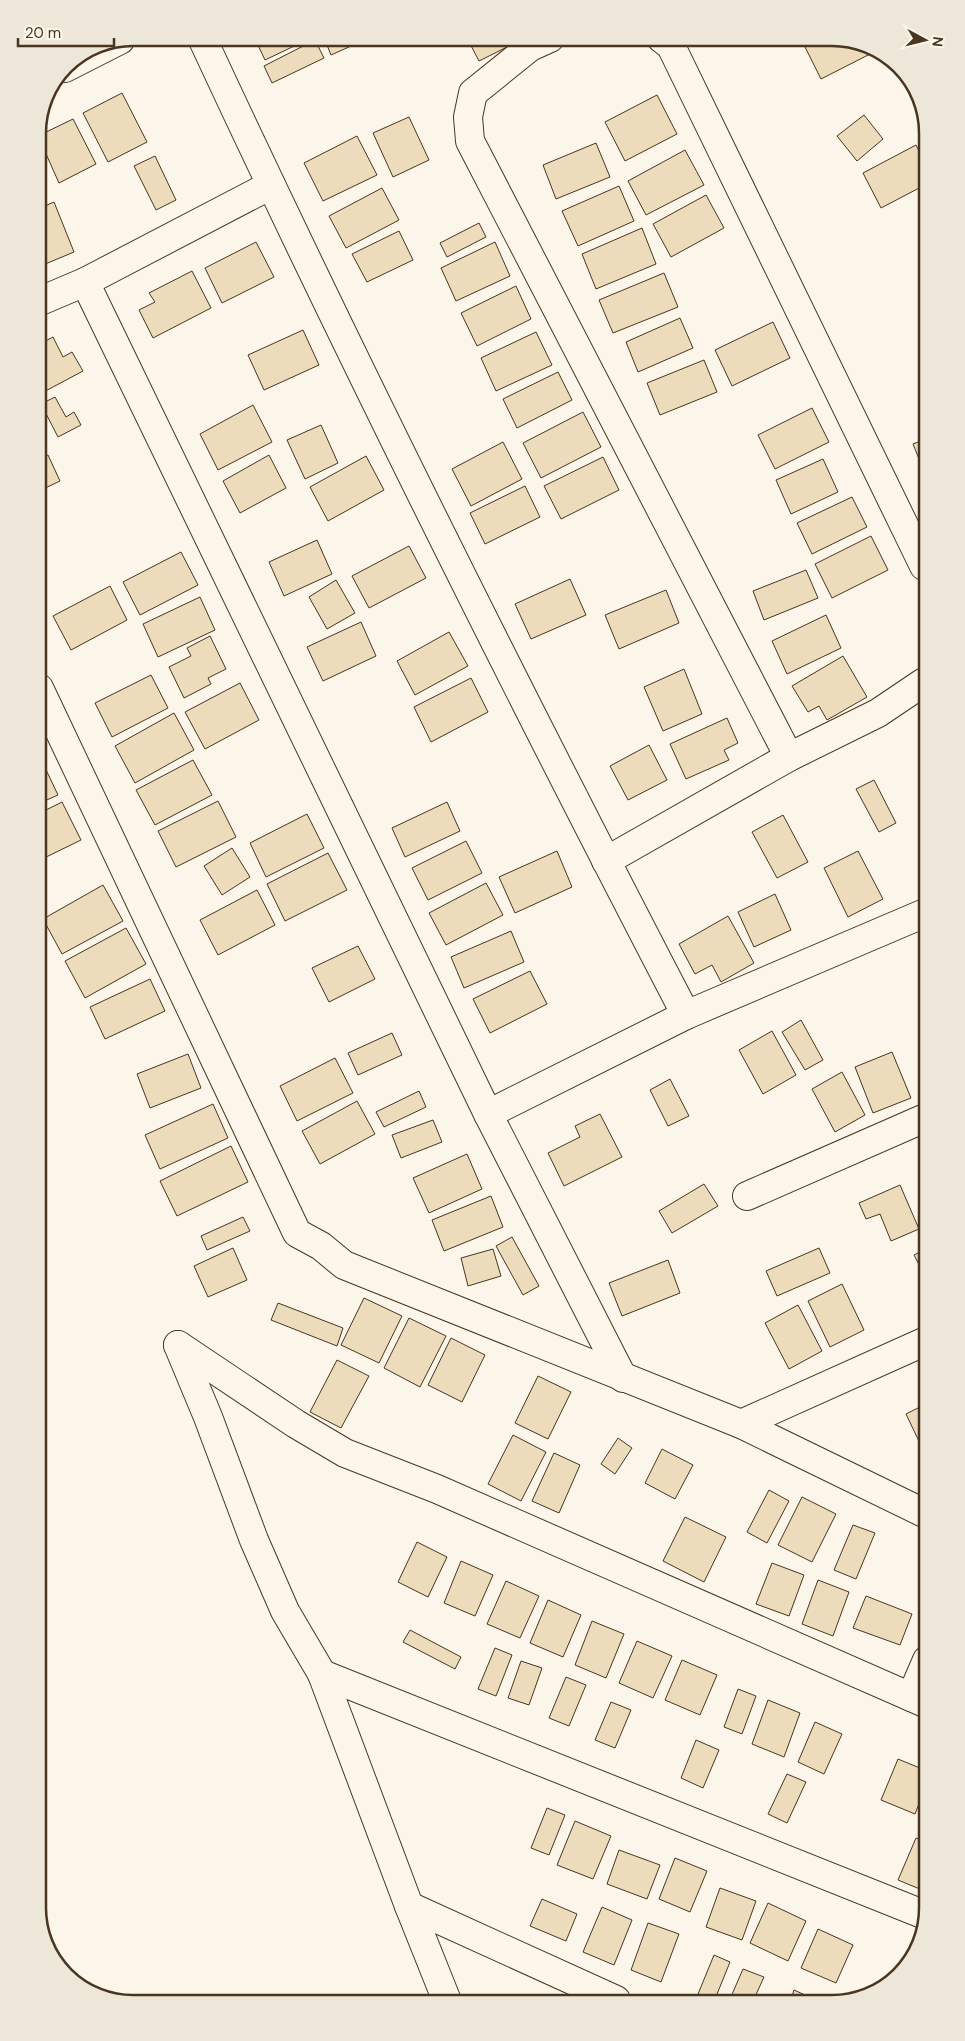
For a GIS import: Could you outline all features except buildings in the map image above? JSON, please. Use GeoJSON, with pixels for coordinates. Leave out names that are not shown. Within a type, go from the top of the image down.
{"type":"FeatureCollection","features":[{"type":"Feature","properties":{"kind":"street"},"geometry":{"type":"LineString","coordinates":[[206,46],[270,185],[441,536],[606,862],[686,1015]]}},
{"type":"Feature","properties":{"kind":"street"},"geometry":{"type":"LineString","coordinates":[[532,46],[473,93],[468,117],[470,141],[789,757]]}},
{"type":"Feature","properties":{"kind":"street"},"geometry":{"type":"LineString","coordinates":[[671,46],[919,556]]}},
{"type":"Feature","properties":{"kind":"street"},"geometry":{"type":"LineString","coordinates":[[46,299],[85,282],[270,185]]}},
{"type":"Feature","properties":{"kind":"street"},"geometry":{"type":"LineString","coordinates":[[85,282],[488,1114],[623,1378]]}},
{"type":"Feature","properties":{"kind":"street"},"geometry":{"type":"LineString","coordinates":[[606,862],[789,757],[878,713],[919,685]]}},
{"type":"Feature","properties":{"kind":"street"},"geometry":{"type":"LineString","coordinates":[[46,703],[297,1233],[322,1246],[344,1265],[741,1424],[919,1511]]}},
{"type":"Feature","properties":{"kind":"street"},"geometry":{"type":"LineString","coordinates":[[488,1114],[686,1015],[919,916]]}},
{"type":"Feature","properties":{"kind":"street"},"geometry":{"type":"LineString","coordinates":[[747,1196],[919,1121]]}},
{"type":"Feature","properties":{"kind":"street"},"geometry":{"type":"LineString","coordinates":[[741,1424],[919,1344]]}},
{"type":"Feature","properties":{"kind":"street"},"geometry":{"type":"LineString","coordinates":[[445,1995],[409,1906],[322,1674],[285,1610],[254,1540],[208,1416],[178,1345],[296,1424],[345,1453],[436,1489],[919,1701]]}},
{"type":"Feature","properties":{"kind":"street"},"geometry":{"type":"LineString","coordinates":[[322,1674],[919,1912]]}},
{"type":"Feature","properties":{"kind":"street"},"geometry":{"type":"LineString","coordinates":[[409,1906],[605,1995]]}}]}
